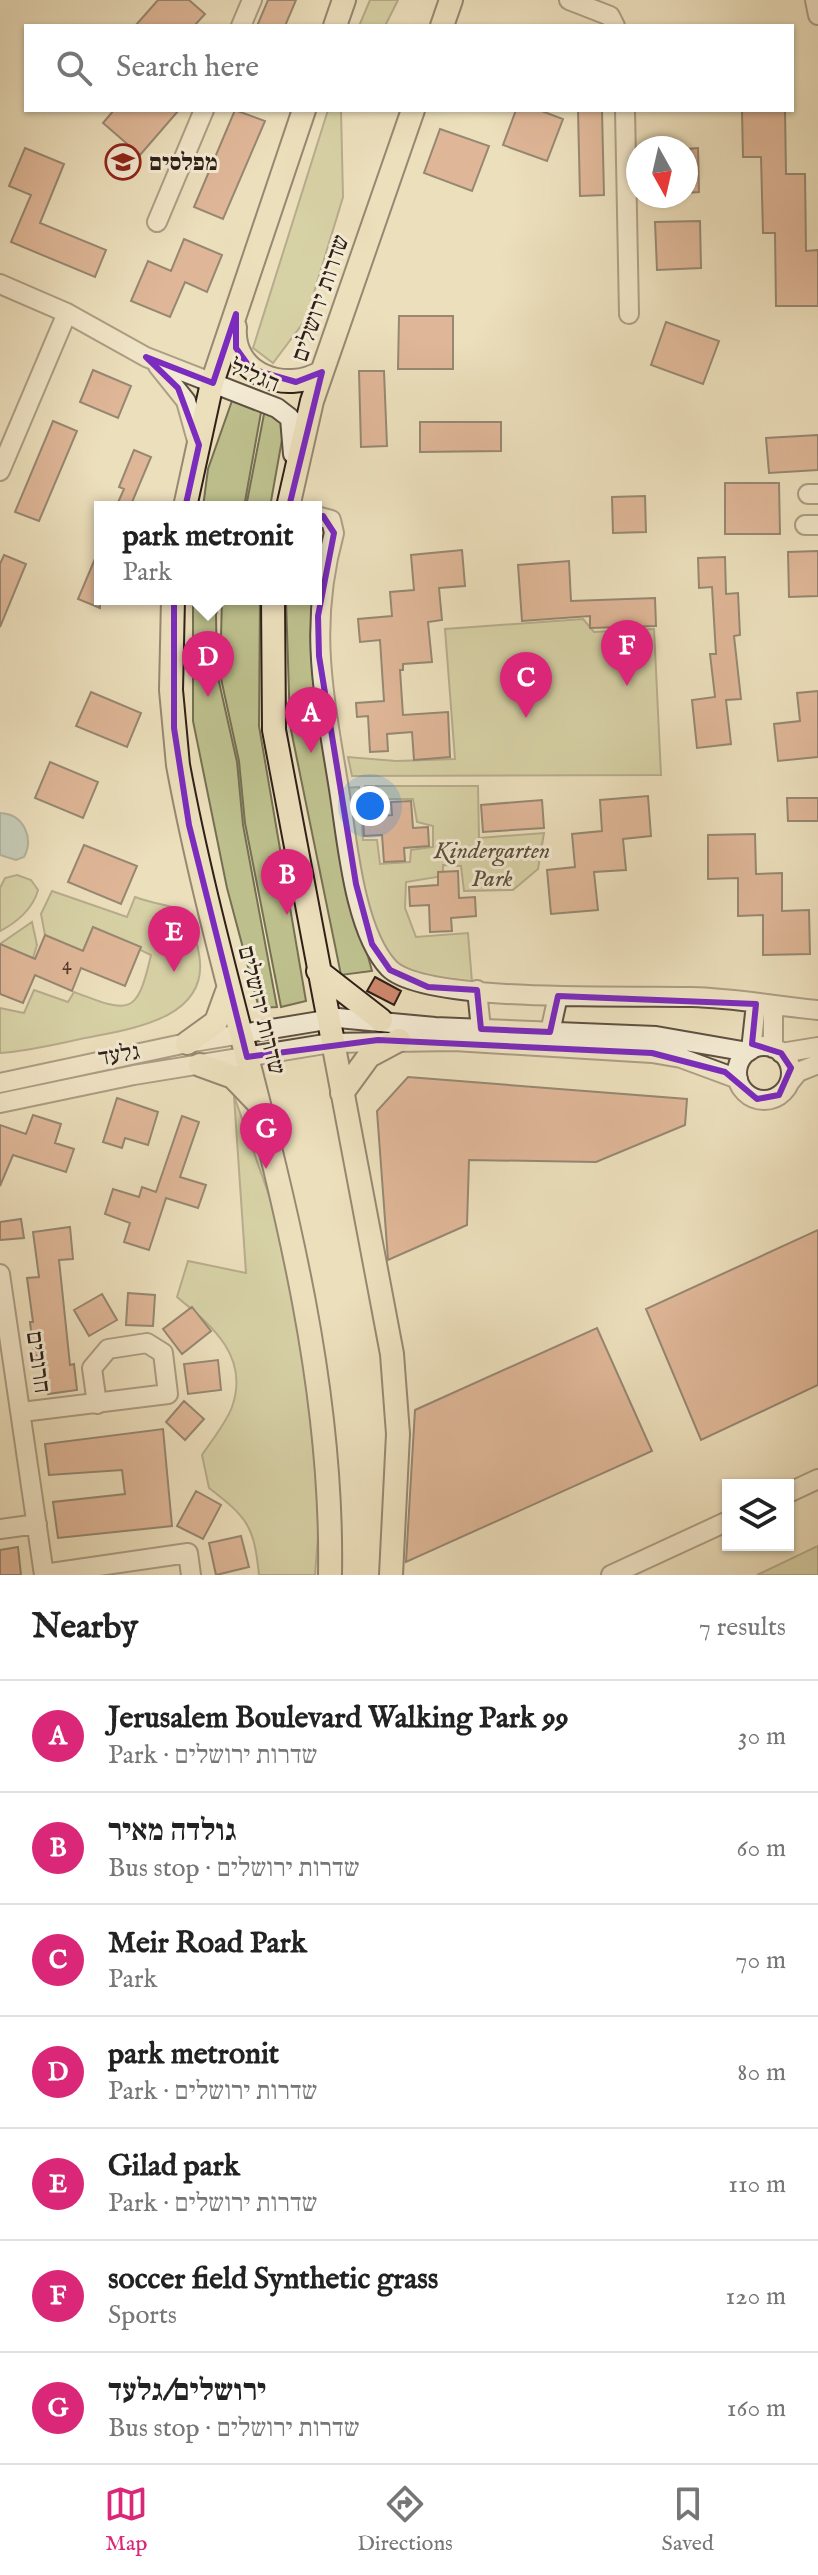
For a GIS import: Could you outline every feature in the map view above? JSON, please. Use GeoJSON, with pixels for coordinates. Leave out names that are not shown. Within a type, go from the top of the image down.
{"type":"FeatureCollection","features":[{"type":"Feature","properties":{"kind":"main road"},"geometry":{"type":"LineString","coordinates":[[336,24],[344,0]]}},
{"type":"Feature","properties":{"kind":"main road"},"geometry":{"type":"LineString","coordinates":[[443,24],[451,0]]}},
{"type":"Feature","properties":{"kind":"main road"},"geometry":{"type":"LineString","coordinates":[[186,501],[212,383],[303,112]]}},
{"type":"Feature","properties":{"kind":"main road","name":"שדרות ירושלים"},"geometry":{"type":"LineString","coordinates":[[289,501],[322,372],[412,112]]}},
{"type":"Feature","properties":{"kind":"main road"},"geometry":{"type":"LineString","coordinates":[[236,314],[236,348],[251,369],[273,380],[296,382],[322,372]]}},
{"type":"Feature","properties":{"kind":"main road","name":"שדרות ירושלים"},"geometry":{"type":"LineString","coordinates":[[173,605],[171,690],[178,765],[310,1332],[328,1463],[330,1575]]}},
{"type":"Feature","properties":{"kind":"main road"},"geometry":{"type":"LineString","coordinates":[[273,605],[274,730],[392,1354],[398,1434],[391,1575]]}},
{"type":"Feature","properties":{"kind":"main road"},"geometry":{"type":"LineString","coordinates":[[318,971],[381,1020]]}},
{"type":"Feature","properties":{"kind":"main road"},"geometry":{"type":"LineString","coordinates":[[187,1043],[216,1022],[229,983]]}},
{"type":"Feature","properties":{"kind":"main road"},"geometry":{"type":"LineString","coordinates":[[342,1093],[369,1056],[399,1040]]}},
{"type":"Feature","properties":{"kind":"main road"},"geometry":{"type":"LineString","coordinates":[[200,1065],[233,1077],[259,1103]]}},
{"type":"Feature","properties":{"kind":"street"},"geometry":{"type":"LineString","coordinates":[[242,24],[252,0]]}},
{"type":"Feature","properties":{"kind":"street"},"geometry":{"type":"LineString","coordinates":[[569,0],[610,16],[614,24]]}},
{"type":"Feature","properties":{"kind":"street"},"geometry":{"type":"LineString","coordinates":[[815,0],[818,15]]}},
{"type":"Feature","properties":{"kind":"street"},"geometry":{"type":"LineString","coordinates":[[157,222],[203,112]]}},
{"type":"Feature","properties":{"kind":"street"},"geometry":{"type":"LineString","coordinates":[[625,112],[629,314]]}},
{"type":"Feature","properties":{"kind":"street","name":"הגליל"},"geometry":{"type":"LineString","coordinates":[[0,284],[67,313],[146,357],[277,408],[290,418],[293,476]]}},
{"type":"Feature","properties":{"kind":"street"},"geometry":{"type":"LineString","coordinates":[[0,471],[67,313]]}},
{"type":"Feature","properties":{"kind":"street","name":"הגליל"},"geometry":{"type":"LineString","coordinates":[[146,357],[166,372],[186,401],[199,445]]}},
{"type":"Feature","properties":{"kind":"street"},"geometry":{"type":"LineString","coordinates":[[322,518],[331,520],[334,533],[322,595]]}},
{"type":"Feature","properties":{"kind":"street"},"geometry":{"type":"LineString","coordinates":[[320,605],[319,656],[344,824],[372,944],[390,970],[428,987],[558,996],[695,997],[818,1010]]}},
{"type":"Feature","properties":{"kind":"street"},"geometry":{"type":"LineString","coordinates":[[477,990],[481,1029]]}},
{"type":"Feature","properties":{"kind":"street"},"geometry":{"type":"LineString","coordinates":[[550,1032],[558,996]]}},
{"type":"Feature","properties":{"kind":"street"},"geometry":{"type":"LineString","coordinates":[[764,1004],[777,1050],[791,1068],[789,1083]]}},
{"type":"Feature","properties":{"kind":"street"},"geometry":{"type":"LineString","coordinates":[[764,1004],[749,1051],[738,1065],[738,1079],[750,1096],[765,1100],[779,1095],[798,1072],[818,1064]]}},
{"type":"Feature","properties":{"kind":"street","name":"גלעד"},"geometry":{"type":"LineString","coordinates":[[0,1083],[187,1043],[327,1019],[656,1036],[749,1051]]}},
{"type":"Feature","properties":{"kind":"street","name":"גלעד"},"geometry":{"type":"LineString","coordinates":[[0,1103],[331,1043],[399,1040],[652,1053],[681,1058],[738,1079]]}},
{"type":"Feature","properties":{"kind":"street"},"geometry":{"type":"LineString","coordinates":[[749,1051],[818,1047]]}},
{"type":"Feature","properties":{"kind":"street","name":"חרובים"},"geometry":{"type":"LineString","coordinates":[[0,1274],[44,1575],[124,1568],[188,1553],[191,1575]]}},
{"type":"Feature","properties":{"kind":"street","name":"חרובים"},"geometry":{"type":"LineString","coordinates":[[22,1412],[97,1404],[168,1394],[163,1353],[147,1343],[108,1349],[92,1368],[97,1404]]}},
{"type":"Feature","properties":{"kind":"street"},"geometry":{"type":"LineString","coordinates":[[794,1490],[818,1479]]}},
{"type":"Feature","properties":{"kind":"street"},"geometry":{"type":"LineString","coordinates":[[0,1529],[37,1524]]}},
{"type":"Feature","properties":{"kind":"street"},"geometry":{"type":"LineString","coordinates":[[611,1575],[722,1524]]}},
{"type":"Feature","properties":{"kind":"highlighted area"},"geometry":{"type":"Polygon","coordinates":[[[236,314],[236,348],[251,369],[296,382],[322,372],[286,519],[323,516],[334,533],[318,616],[319,656],[356,884],[372,944],[390,970],[428,987],[477,990],[481,1029],[550,1032],[558,996],[756,1004],[752,1044],[781,1053],[791,1068],[779,1095],[757,1099],[725,1072],[652,1053],[378,1040],[247,1057],[189,825],[174,728],[174,558],[199,445],[178,388],[146,357],[213,383],[236,314]]]}},
{"type":"Feature","properties":{"kind":"green space"},"geometry":{"type":"Polygon","coordinates":[[[370,0],[398,0],[386,24],[360,24],[370,0]]]}},
{"type":"Feature","properties":{"kind":"green space"},"geometry":{"type":"Polygon","coordinates":[[[327,112],[341,112],[343,197],[306,319],[273,363],[253,348],[327,112]]]}},
{"type":"Feature","properties":{"kind":"green space"},"geometry":{"type":"Polygon","coordinates":[[[233,398],[262,407],[245,501],[204,501],[208,469],[233,398]]]}},
{"type":"Feature","properties":{"kind":"green space"},"geometry":{"type":"Polygon","coordinates":[[[265,409],[285,423],[271,501],[247,501],[265,409]]]}},
{"type":"Feature","properties":{"kind":"green space"},"geometry":{"type":"Polygon","coordinates":[[[193,605],[218,605],[217,673],[237,762],[243,825],[277,1007],[259,1008],[227,888],[193,721],[193,605]]]}},
{"type":"Feature","properties":{"kind":"green space"},"geometry":{"type":"Polygon","coordinates":[[[222,605],[260,605],[259,726],[306,1001],[281,1007],[245,823],[239,761],[220,674],[222,605]]]}},
{"type":"Feature","properties":{"kind":"green space"},"geometry":{"type":"Polygon","coordinates":[[[286,605],[316,605],[362,934],[372,971],[341,975],[290,725],[286,605]]]}},
{"type":"Feature","properties":{"kind":"green space"},"geometry":{"type":"Polygon","coordinates":[[[583,619],[594,632],[654,629],[661,775],[352,776],[348,757],[396,761],[455,759],[445,629],[583,619]]]}},
{"type":"Feature","properties":{"kind":"green space","name":"Kindergarten Park"},"geometry":{"type":"Polygon","coordinates":[[[365,786],[478,786],[479,838],[544,833],[538,869],[513,890],[464,891],[461,866],[443,865],[443,876],[406,882],[405,908],[416,937],[468,933],[472,982],[411,971],[392,956],[380,937],[363,886],[345,788],[359,787],[363,840],[377,840],[380,864],[410,862],[411,850],[433,847],[433,826],[417,822],[413,799],[365,799],[365,786]]]}},
{"type":"Feature","properties":{"kind":"green space"},"geometry":{"type":"Polygon","coordinates":[[[17,875],[31,880],[38,890],[23,915],[0,931],[0,888],[5,878],[17,875]]]}},
{"type":"Feature","properties":{"kind":"green space"},"geometry":{"type":"Polygon","coordinates":[[[52,891],[127,917],[135,897],[180,910],[191,924],[199,954],[199,976],[193,993],[180,1007],[144,1025],[0,1053],[0,1008],[24,1013],[34,990],[68,1002],[74,992],[107,1004],[128,1005],[141,990],[146,975],[151,955],[93,927],[83,951],[45,935],[41,914],[52,891]]]}},
{"type":"Feature","properties":{"kind":"green space"},"geometry":{"type":"Polygon","coordinates":[[[32,922],[37,945],[33,958],[0,944],[32,922]]]}},
{"type":"Feature","properties":{"kind":"green space"},"geometry":{"type":"Polygon","coordinates":[[[234,1096],[276,1215],[306,1339],[321,1498],[315,1575],[259,1575],[255,1545],[247,1524],[233,1507],[209,1488],[202,1455],[232,1407],[236,1372],[224,1343],[177,1297],[188,1261],[246,1273],[234,1096]]]}},
{"type":"Feature","properties":{"kind":"green space"},"geometry":{"type":"Polygon","coordinates":[[[818,1546],[818,1575],[757,1575],[818,1546]]]}},
{"type":"Feature","properties":{"kind":"water"},"geometry":{"type":"Polygon","coordinates":[[[0,813],[15,818],[25,828],[28,842],[24,857],[16,860],[0,855],[0,813]]]}},
{"type":"Feature","properties":{"kind":"building"},"geometry":{"type":"Polygon","coordinates":[[[158,0],[189,0],[205,14],[196,24],[137,24],[158,0]]]}},
{"type":"Feature","properties":{"kind":"building"},"geometry":{"type":"Polygon","coordinates":[[[268,0],[296,0],[286,24],[258,24],[268,0]]]}},
{"type":"Feature","properties":{"kind":"building"},"geometry":{"type":"Polygon","coordinates":[[[112,112],[177,112],[140,155],[103,123],[112,112]]]}},
{"type":"Feature","properties":{"kind":"building"},"geometry":{"type":"Polygon","coordinates":[[[234,112],[265,121],[223,219],[194,207],[234,112]]]}},
{"type":"Feature","properties":{"kind":"building"},"geometry":{"type":"Polygon","coordinates":[[[515,112],[544,112],[563,119],[547,161],[503,145],[515,112]]]}},
{"type":"Feature","properties":{"kind":"building"},"geometry":{"type":"Polygon","coordinates":[[[578,112],[602,112],[604,195],[580,196],[578,112]]]}},
{"type":"Feature","properties":{"kind":"building"},"geometry":{"type":"Polygon","coordinates":[[[742,112],[785,112],[786,174],[805,174],[806,251],[818,250],[818,306],[776,306],[775,233],[763,233],[761,157],[743,157],[742,112]]]}},
{"type":"Feature","properties":{"kind":"building"},"geometry":{"type":"Polygon","coordinates":[[[440,129],[489,146],[472,191],[424,173],[440,129]]]}},
{"type":"Feature","properties":{"kind":"building"},"geometry":{"type":"Polygon","coordinates":[[[25,148],[64,164],[40,223],[106,250],[95,277],[11,242],[31,195],[9,186],[25,148]]]}},
{"type":"Feature","properties":{"kind":"building"},"geometry":{"type":"Polygon","coordinates":[[[700,221],[701,268],[657,270],[655,222],[700,221]]]}},
{"type":"Feature","properties":{"kind":"building"},"geometry":{"type":"Polygon","coordinates":[[[184,239],[222,255],[207,292],[185,282],[170,317],[131,301],[148,261],[171,271],[184,239]]]}},
{"type":"Feature","properties":{"kind":"building"},"geometry":{"type":"Polygon","coordinates":[[[399,316],[453,316],[453,369],[398,369],[399,316]]]}},
{"type":"Feature","properties":{"kind":"building"},"geometry":{"type":"Polygon","coordinates":[[[666,322],[719,341],[703,384],[651,365],[666,322]]]}},
{"type":"Feature","properties":{"kind":"building"},"geometry":{"type":"Polygon","coordinates":[[[93,370],[131,386],[118,418],[80,402],[93,370]]]}},
{"type":"Feature","properties":{"kind":"building"},"geometry":{"type":"Polygon","coordinates":[[[359,371],[384,371],[387,446],[361,447],[359,371]]]}},
{"type":"Feature","properties":{"kind":"building"},"geometry":{"type":"Polygon","coordinates":[[[53,421],[77,431],[39,521],[15,512],[53,421]]]}},
{"type":"Feature","properties":{"kind":"building"},"geometry":{"type":"Polygon","coordinates":[[[420,422],[501,422],[501,451],[420,452],[420,422]]]}},
{"type":"Feature","properties":{"kind":"building"},"geometry":{"type":"Polygon","coordinates":[[[818,435],[818,470],[769,473],[766,438],[818,435]]]}},
{"type":"Feature","properties":{"kind":"building"},"geometry":{"type":"Polygon","coordinates":[[[134,450],[151,457],[133,501],[119,501],[124,489],[119,487],[134,450]]]}},
{"type":"Feature","properties":{"kind":"building"},"geometry":{"type":"Polygon","coordinates":[[[725,483],[779,483],[780,534],[725,534],[725,483]]]}},
{"type":"Feature","properties":{"kind":"building"},"geometry":{"type":"Polygon","coordinates":[[[645,496],[646,532],[613,533],[612,497],[645,496]]]}},
{"type":"Feature","properties":{"kind":"building"},"geometry":{"type":"Polygon","coordinates":[[[462,550],[465,586],[439,588],[442,620],[428,622],[432,662],[403,664],[403,670],[400,670],[403,715],[448,712],[450,757],[414,760],[412,732],[387,734],[388,751],[370,752],[368,716],[357,717],[356,703],[384,701],[380,640],[360,642],[358,619],[392,616],[390,592],[414,590],[411,555],[462,550]]]}},
{"type":"Feature","properties":{"kind":"building"},"geometry":{"type":"Polygon","coordinates":[[[818,551],[818,596],[789,597],[788,552],[818,551]]]}},
{"type":"Feature","properties":{"kind":"building"},"geometry":{"type":"Polygon","coordinates":[[[4,555],[26,564],[0,627],[0,564],[4,555]]]}},
{"type":"Feature","properties":{"kind":"building"},"geometry":{"type":"Polygon","coordinates":[[[725,557],[726,594],[738,593],[740,635],[734,636],[741,699],[726,700],[731,744],[697,748],[692,700],[715,697],[710,654],[716,654],[712,587],[699,588],[698,558],[725,557]]]}},
{"type":"Feature","properties":{"kind":"building"},"geometry":{"type":"Polygon","coordinates":[[[94,561],[94,605],[100,605],[100,608],[78,599],[94,561]]]}},
{"type":"Feature","properties":{"kind":"building"},"geometry":{"type":"Polygon","coordinates":[[[569,561],[571,601],[655,598],[656,626],[590,628],[590,616],[522,621],[518,565],[569,561]]]}},
{"type":"Feature","properties":{"kind":"building"},"geometry":{"type":"Polygon","coordinates":[[[818,691],[818,757],[778,761],[774,724],[800,721],[797,693],[818,691]]]}},
{"type":"Feature","properties":{"kind":"building"},"geometry":{"type":"Polygon","coordinates":[[[91,692],[141,713],[127,747],[76,726],[91,692]]]}},
{"type":"Feature","properties":{"kind":"building"},"geometry":{"type":"Polygon","coordinates":[[[50,762],[98,782],[83,818],[35,798],[50,762]]]}},
{"type":"Feature","properties":{"kind":"building"},"geometry":{"type":"Polygon","coordinates":[[[648,796],[651,836],[623,839],[626,870],[594,872],[598,910],[551,914],[547,870],[575,867],[572,834],[602,831],[600,800],[648,796]]]}},
{"type":"Feature","properties":{"kind":"building"},"geometry":{"type":"Polygon","coordinates":[[[787,798],[818,798],[818,821],[788,821],[787,798]]]}},
{"type":"Feature","properties":{"kind":"building"},"geometry":{"type":"Polygon","coordinates":[[[542,800],[544,828],[483,832],[481,805],[542,800]]]}},
{"type":"Feature","properties":{"kind":"building"},"geometry":{"type":"Polygon","coordinates":[[[411,801],[413,828],[428,827],[429,846],[404,848],[405,861],[384,862],[382,835],[364,836],[363,817],[392,815],[391,802],[411,801]]]}},
{"type":"Feature","properties":{"kind":"building"},"geometry":{"type":"Polygon","coordinates":[[[755,834],[756,874],[782,873],[782,911],[809,910],[810,954],[763,955],[763,915],[738,916],[738,878],[708,879],[708,835],[755,834]]]}},
{"type":"Feature","properties":{"kind":"building"},"geometry":{"type":"Polygon","coordinates":[[[84,845],[137,866],[121,904],[68,882],[84,845]]]}},
{"type":"Feature","properties":{"kind":"building"},"geometry":{"type":"Polygon","coordinates":[[[458,871],[459,898],[475,897],[476,916],[451,918],[452,931],[430,932],[429,905],[410,906],[409,887],[438,885],[438,872],[458,871]]]}},
{"type":"Feature","properties":{"kind":"building"},"geometry":{"type":"Polygon","coordinates":[[[93,927],[141,947],[125,986],[81,968],[72,991],[35,975],[23,1003],[0,994],[0,944],[35,959],[45,935],[83,951],[93,927]]]}},
{"type":"Feature","properties":{"kind":"building"},"geometry":{"type":"Polygon","coordinates":[[[375,977],[401,991],[394,1005],[367,991],[375,977]]]}},
{"type":"Feature","properties":{"kind":"building"},"geometry":{"type":"Polygon","coordinates":[[[408,1077],[687,1099],[685,1125],[596,1162],[469,1160],[467,1225],[388,1260],[377,1111],[408,1077]]]}},
{"type":"Feature","properties":{"kind":"building"},"geometry":{"type":"Polygon","coordinates":[[[117,1098],[158,1112],[148,1145],[125,1138],[122,1148],[103,1142],[117,1098]]]}},
{"type":"Feature","properties":{"kind":"building"},"geometry":{"type":"Polygon","coordinates":[[[33,1115],[61,1124],[55,1143],[74,1149],[66,1172],[13,1155],[0,1186],[0,1125],[26,1134],[33,1115]]]}},
{"type":"Feature","properties":{"kind":"building"},"geometry":{"type":"Polygon","coordinates":[[[182,1116],[199,1122],[180,1177],[206,1185],[198,1208],[166,1198],[149,1250],[124,1242],[130,1223],[105,1214],[113,1189],[139,1197],[142,1187],[156,1192],[182,1116]]]}},
{"type":"Feature","properties":{"kind":"building"},"geometry":{"type":"Polygon","coordinates":[[[21,1219],[24,1238],[0,1240],[0,1222],[21,1219]]]}},
{"type":"Feature","properties":{"kind":"building"},"geometry":{"type":"Polygon","coordinates":[[[70,1227],[73,1259],[59,1260],[70,1365],[74,1364],[77,1390],[48,1394],[43,1355],[34,1356],[30,1322],[33,1322],[27,1278],[39,1277],[33,1232],[70,1227]]]}},
{"type":"Feature","properties":{"kind":"building"},"geometry":{"type":"Polygon","coordinates":[[[818,1230],[818,1385],[701,1440],[646,1309],[818,1230]]]}},
{"type":"Feature","properties":{"kind":"building"},"geometry":{"type":"Polygon","coordinates":[[[128,1293],[155,1295],[153,1326],[126,1325],[128,1293]]]}},
{"type":"Feature","properties":{"kind":"building"},"geometry":{"type":"Polygon","coordinates":[[[102,1294],[117,1320],[89,1336],[74,1310],[102,1294]]]}},
{"type":"Feature","properties":{"kind":"building"},"geometry":{"type":"Polygon","coordinates":[[[192,1307],[211,1331],[182,1354],[163,1329],[192,1307]]]}},
{"type":"Feature","properties":{"kind":"building"},"geometry":{"type":"Polygon","coordinates":[[[597,1328],[652,1451],[406,1562],[415,1410],[597,1328]]]}},
{"type":"Feature","properties":{"kind":"building"},"geometry":{"type":"Polygon","coordinates":[[[218,1360],[221,1390],[188,1394],[184,1364],[218,1360]]]}},
{"type":"Feature","properties":{"kind":"building"},"geometry":{"type":"Polygon","coordinates":[[[184,1401],[204,1419],[185,1440],[166,1422],[184,1401]]]}},
{"type":"Feature","properties":{"kind":"building"},"geometry":{"type":"Polygon","coordinates":[[[163,1429],[172,1526],[58,1538],[53,1502],[125,1494],[122,1470],[49,1475],[45,1444],[163,1429]]]}},
{"type":"Feature","properties":{"kind":"building"},"geometry":{"type":"Polygon","coordinates":[[[196,1491],[221,1505],[203,1539],[177,1526],[196,1491]]]}},
{"type":"Feature","properties":{"kind":"building"},"geometry":{"type":"Polygon","coordinates":[[[241,1536],[249,1567],[216,1575],[209,1543],[241,1536]]]}},
{"type":"Feature","properties":{"kind":"building"},"geometry":{"type":"Polygon","coordinates":[[[18,1547],[21,1575],[0,1575],[0,1550],[18,1547]]]}},
{"type":"Feature","properties":{"kind":"place","name":"מפלסים"},"geometry":{"type":"Point","coordinates":[123,162]}},
{"type":"Feature","properties":{"kind":"place","name":"soccer field Synthetic grass"},"geometry":{"type":"Point","coordinates":[627,686]}},
{"type":"Feature","properties":{"kind":"place","name":"park metronit"},"geometry":{"type":"Point","coordinates":[208,697]}},
{"type":"Feature","properties":{"kind":"place","name":"Meir Road Park"},"geometry":{"type":"Point","coordinates":[526,718]}},
{"type":"Feature","properties":{"kind":"place","name":"Jerusalem Boulevard Walking Park 99"},"geometry":{"type":"Point","coordinates":[311,753]}},
{"type":"Feature","properties":{"kind":"place","name":"גולדה מאיר"},"geometry":{"type":"Point","coordinates":[287,915]}},
{"type":"Feature","properties":{"kind":"place","name":"Gilad park"},"geometry":{"type":"Point","coordinates":[174,972]}},
{"type":"Feature","properties":{"kind":"place","name":"ירושלים/גלעד"},"geometry":{"type":"Point","coordinates":[266,1169]}}]}
